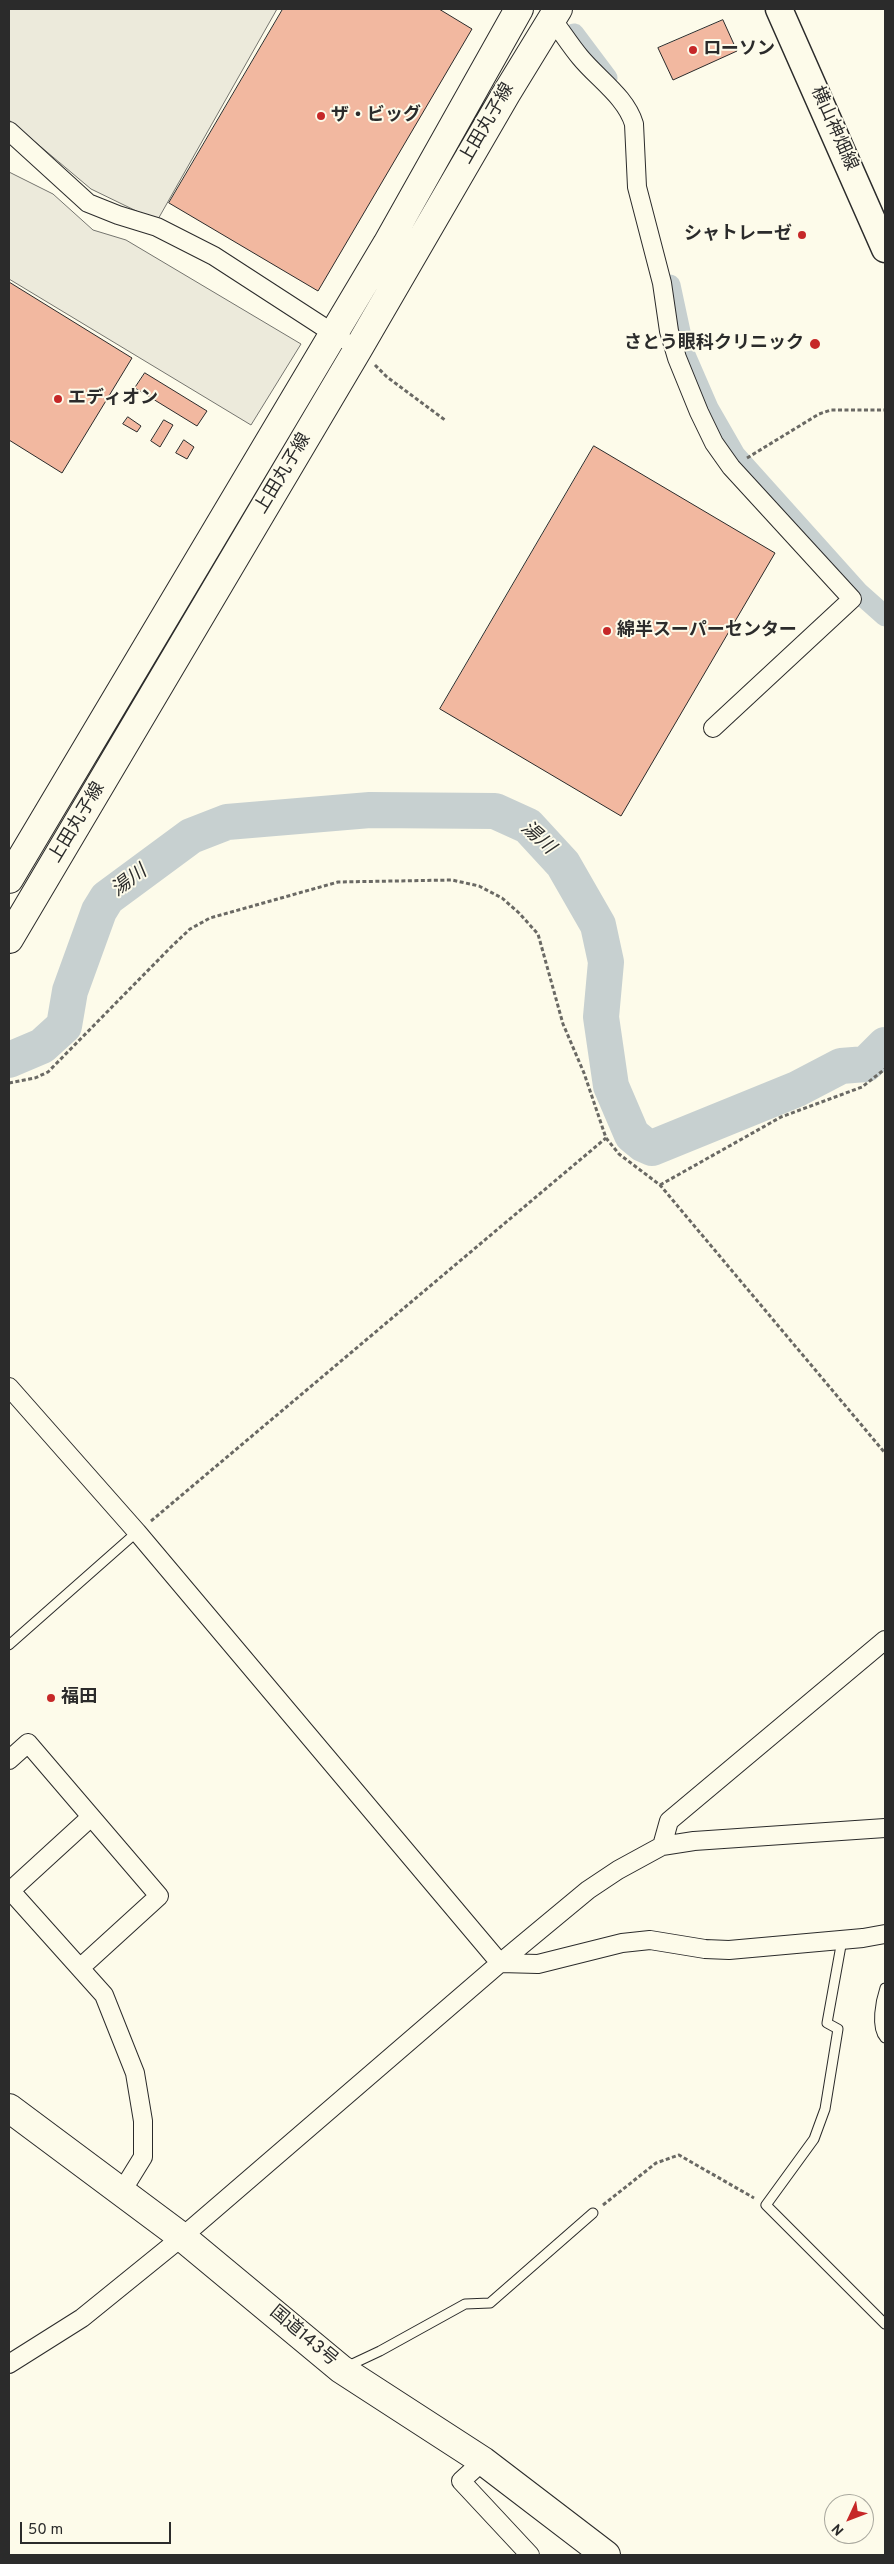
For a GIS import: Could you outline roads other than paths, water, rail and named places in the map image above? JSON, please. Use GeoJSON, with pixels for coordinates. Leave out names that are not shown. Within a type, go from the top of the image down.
{"type":"FeatureCollection","features":[{"type":"Feature","properties":{"kind":"main road","name":"上田丸子線"},"geometry":{"type":"LineString","coordinates":[[9,880],[334,333],[519,9]]}},
{"type":"Feature","properties":{"kind":"main road","name":"上田丸子線"},"geometry":{"type":"LineString","coordinates":[[9,939],[358,349],[506,94],[555,14]]}},
{"type":"Feature","properties":{"kind":"main road","name":"国道143号"},"geometry":{"type":"LineString","coordinates":[[9,2108],[182,2237],[341,2369],[482,2461],[606,2555]]}},
{"type":"Feature","properties":{"kind":"street","name":"横山神畑線"},"geometry":{"type":"LineString","coordinates":[[779,9],[885,249]]}},
{"type":"Feature","properties":{"kind":"street"},"geometry":{"type":"LineString","coordinates":[[555,14],[580,56],[620,98],[631,115],[634,124],[636,187],[643,219],[662,283],[669,331],[687,386],[714,443],[731,467],[852,599],[713,728]]}},
{"type":"Feature","properties":{"kind":"street"},"geometry":{"type":"LineString","coordinates":[[9,131],[88,203],[118,215],[158,227],[214,256],[358,349]]}},
{"type":"Feature","properties":{"kind":"street"},"geometry":{"type":"LineString","coordinates":[[9,1387],[137,1532],[500,1963],[538,1964],[622,1943],[650,1940],[705,1949],[729,1950],[842,1940],[885,1934]]}},
{"type":"Feature","properties":{"kind":"street"},"geometry":{"type":"LineString","coordinates":[[662,1846],[670,1821],[885,1640]]}},
{"type":"Feature","properties":{"kind":"street"},"geometry":{"type":"LineString","coordinates":[[9,1760],[28,1743],[158,1896],[80,1968]]}},
{"type":"Feature","properties":{"kind":"street"},"geometry":{"type":"LineString","coordinates":[[91,1817],[9,1891],[104,1995],[135,2074],[143,2120],[143,2157],[122,2191]]}},
{"type":"Feature","properties":{"kind":"street"},"geometry":{"type":"LineString","coordinates":[[9,2364],[82,2318],[182,2237],[500,1963],[588,1890],[618,1870],[662,1846],[694,1841],[885,1828]]}},
{"type":"Feature","properties":{"kind":"street"},"geometry":{"type":"LineString","coordinates":[[482,2461],[461,2481],[530,2555]]}},
{"type":"Feature","properties":{"kind":"lane"},"geometry":{"type":"LineString","coordinates":[[9,1645],[137,1532]]}},
{"type":"Feature","properties":{"kind":"lane"},"geometry":{"type":"LineString","coordinates":[[842,1940],[826,2023],[838,2029],[825,2109],[814,2139],[766,2205],[885,2324]]}},
{"type":"Feature","properties":{"kind":"lane"},"geometry":{"type":"LineString","coordinates":[[885,1988],[882,1996],[880,2023],[885,2038]]}},
{"type":"Feature","properties":{"kind":"lane"},"geometry":{"type":"LineString","coordinates":[[341,2369],[380,2351],[465,2304],[490,2304],[593,2213]]}},
{"type":"Feature","properties":{"kind":"waterway"},"geometry":{"type":"LineString","coordinates":[[574,34],[607,78]]}},
{"type":"Feature","properties":{"kind":"waterway"},"geometry":{"type":"LineString","coordinates":[[670,285],[685,355],[708,408],[735,455],[858,592],[885,616]]}},
{"type":"Feature","properties":{"kind":"waterway","name":"湯川"},"geometry":{"type":"LineString","coordinates":[[9,1060],[42,1046],[64,1026],[70,991],[99,911],[107,898],[191,836],[227,822],[370,810],[495,811],[528,826],[563,864],[598,925],[606,962],[601,1017],[611,1086],[632,1135],[643,1144],[652,1148],[797,1089],[841,1066],[866,1064],[885,1045]]}},
{"type":"Feature","properties":{"kind":"place","name":"ローソン"},"geometry":{"type":"Point","coordinates":[693,50]}},
{"type":"Feature","properties":{"kind":"place","name":"ザ・ビッグ"},"geometry":{"type":"Point","coordinates":[321,116]}},
{"type":"Feature","properties":{"kind":"place","name":"シャトレーゼ"},"geometry":{"type":"Point","coordinates":[802,235]}},
{"type":"Feature","properties":{"kind":"place","name":"さとう眼科クリニック"},"geometry":{"type":"Point","coordinates":[815,344]}},
{"type":"Feature","properties":{"kind":"place","name":"エディオン"},"geometry":{"type":"Point","coordinates":[58,399]}},
{"type":"Feature","properties":{"kind":"place","name":"綿半スーパーセンター"},"geometry":{"type":"Point","coordinates":[607,631]}},
{"type":"Feature","properties":{"kind":"place","name":"福田"},"geometry":{"type":"Point","coordinates":[51,1698]}}]}
